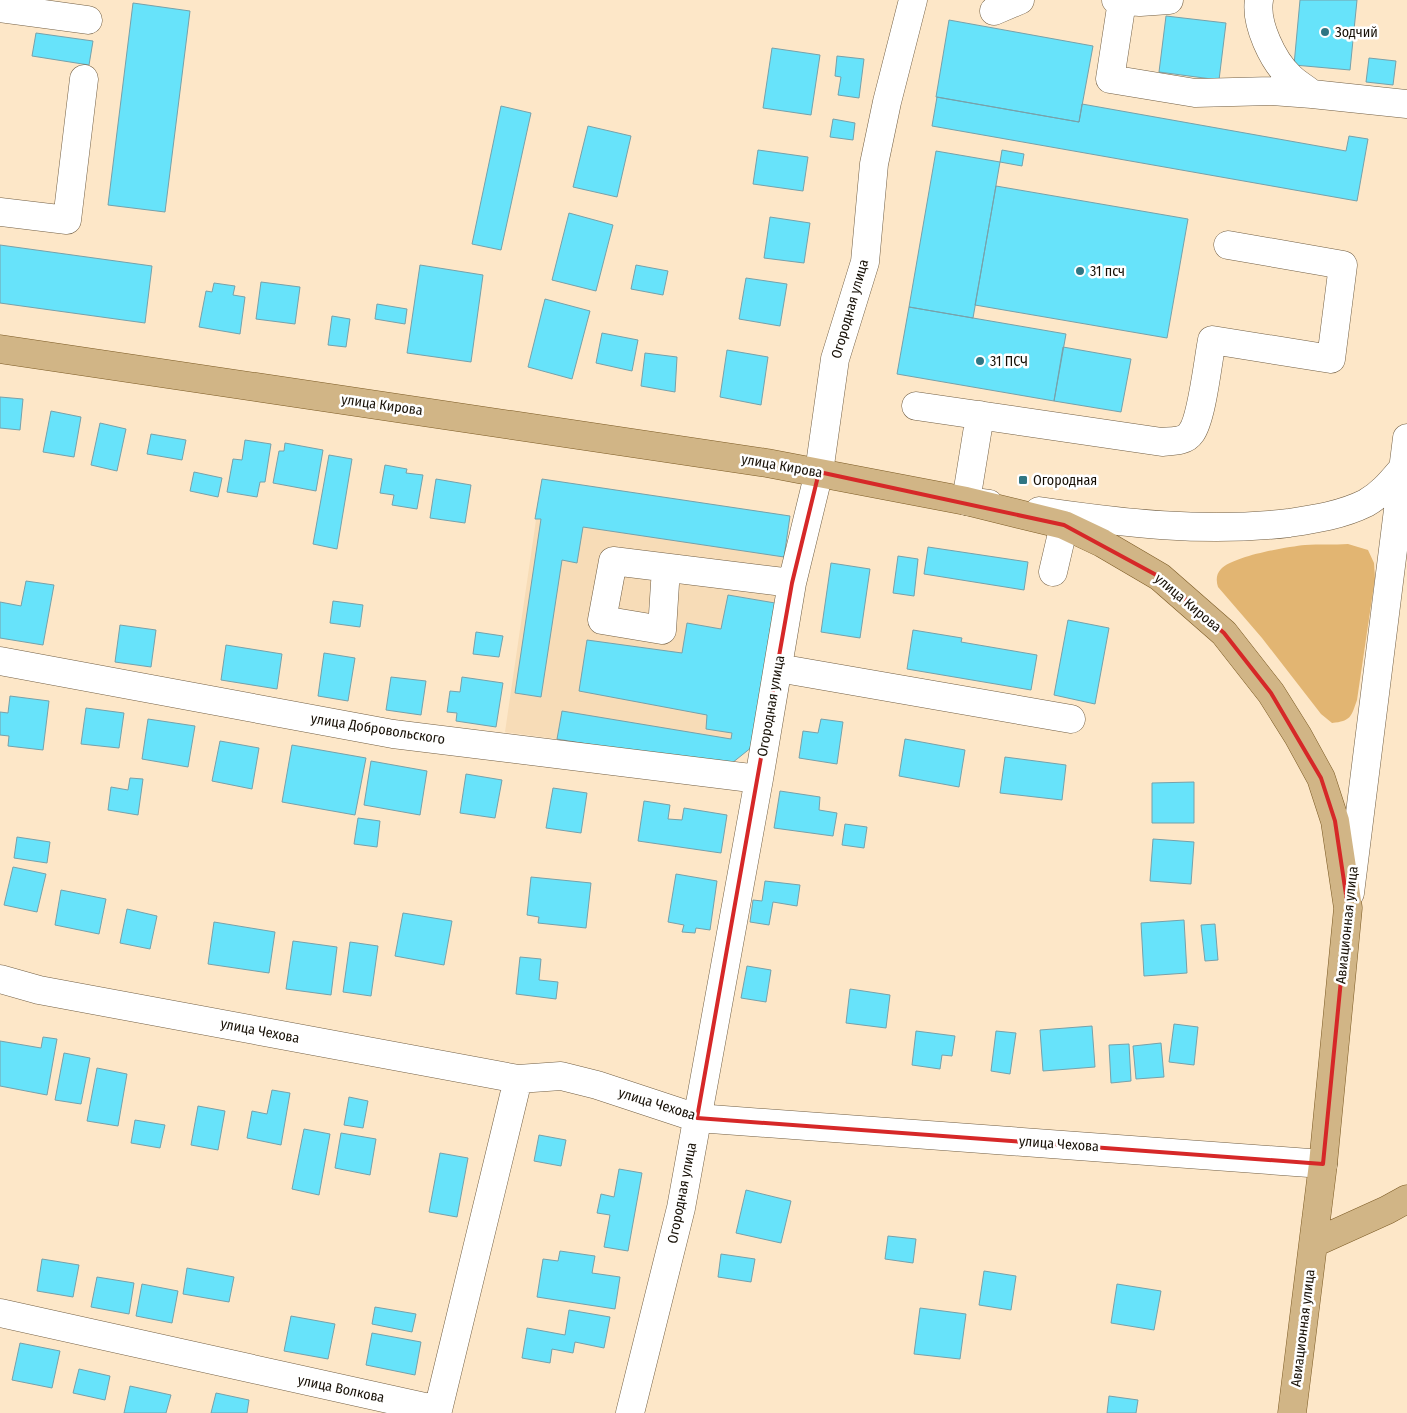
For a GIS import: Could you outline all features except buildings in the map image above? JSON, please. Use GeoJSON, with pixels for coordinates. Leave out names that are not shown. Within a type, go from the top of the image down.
{"type":"FeatureCollection","features":[{"type":"Feature","properties":{"kind":"main road","name":"улица Кирова"},"geometry":{"type":"LineString","coordinates":[[0,349],[767,463],[966,501],[1064,525],[1102,543],[1160,577],[1224,633],[1271,693],[1321,778],[1335,821],[1348,908]]}},
{"type":"Feature","properties":{"kind":"main road","name":"Авиационная улица"},"geometry":{"type":"LineString","coordinates":[[1292,1413],[1323,1164],[1348,908]]}},
{"type":"Feature","properties":{"kind":"main road"},"geometry":{"type":"LineString","coordinates":[[1314,1243],[1407,1199]]}},
{"type":"Feature","properties":{"kind":"street","name":"Огородная улица"},"geometry":{"type":"LineString","coordinates":[[630,1413],[681,1208],[792,583],[819,472],[835,359],[865,262],[874,164],[887,102],[913,0]]}},
{"type":"Feature","properties":{"kind":"street"},"geometry":{"type":"LineString","coordinates":[[994,11],[1020,0]]}},
{"type":"Feature","properties":{"kind":"street"},"geometry":{"type":"LineString","coordinates":[[1169,0],[1140,2],[1119,0],[1110,79],[1195,93],[1223,94],[1272,91],[1407,104]]}},
{"type":"Feature","properties":{"kind":"street"},"geometry":{"type":"LineString","coordinates":[[1254,1],[1269,49],[1290,77],[1312,94]]}},
{"type":"Feature","properties":{"kind":"street"},"geometry":{"type":"LineString","coordinates":[[0,8],[88,20]]}},
{"type":"Feature","properties":{"kind":"street"},"geometry":{"type":"LineString","coordinates":[[0,212],[67,220],[84,79]]}},
{"type":"Feature","properties":{"kind":"street"},"geometry":{"type":"LineString","coordinates":[[916,406],[1162,442],[1179,441],[1190,435],[1196,425],[1212,340],[1330,359],[1343,265],[1228,245]]}},
{"type":"Feature","properties":{"kind":"street"},"geometry":{"type":"LineString","coordinates":[[980,415],[966,501],[1134,523],[1191,527],[1256,527],[1345,512],[1367,502],[1386,489],[1404,467]]}},
{"type":"Feature","properties":{"kind":"street","name":"Авиационная улица"},"geometry":{"type":"LineString","coordinates":[[1348,908],[1407,438]]}},
{"type":"Feature","properties":{"kind":"street"},"geometry":{"type":"LineString","coordinates":[[1053,572],[1064,525]]}},
{"type":"Feature","properties":{"kind":"street"},"geometry":{"type":"LineString","coordinates":[[666,568],[792,583]]}},
{"type":"Feature","properties":{"kind":"street","name":"улица Добровольского"},"geometry":{"type":"LineString","coordinates":[[0,661],[393,734],[758,779]]}},
{"type":"Feature","properties":{"kind":"street"},"geometry":{"type":"LineString","coordinates":[[778,668],[1071,719]]}},
{"type":"Feature","properties":{"kind":"street","name":"улица Чехова"},"geometry":{"type":"LineString","coordinates":[[0,979],[40,990],[518,1079],[561,1076],[597,1085],[696,1118],[1323,1164]]}},
{"type":"Feature","properties":{"kind":"street","name":"улица Волкова"},"geometry":{"type":"LineString","coordinates":[[0,1313],[438,1410],[518,1079]]}},
{"type":"Feature","properties":{"kind":"highlighted area"},"geometry":{"type":"Polygon","coordinates":[[[819,472],[1064,525],[1160,577],[1224,633],[1271,693],[1321,778],[1335,821],[1348,908],[1323,1164],[697,1118],[792,583],[819,472]]]}},
{"type":"Feature","properties":{"kind":"shaded area"},"geometry":{"type":"Polygon","coordinates":[[[542,479],[790,516],[752,747],[557,739],[505,732],[542,479]]]}},
{"type":"Feature","properties":{"kind":"shaded area"},"geometry":{"type":"Polygon","coordinates":[[[1348,544],[1368,550],[1374,563],[1375,578],[1357,700],[1347,719],[1332,723],[1321,714],[1262,638],[1218,587],[1217,578],[1219,571],[1228,564],[1248,556],[1305,545],[1348,544]]]}},
{"type":"Feature","properties":{"kind":"place","name":"Зодчий"},"geometry":{"type":"Point","coordinates":[1325,32]}},
{"type":"Feature","properties":{"kind":"place","name":"31 псч"},"geometry":{"type":"Point","coordinates":[1080,271]}},
{"type":"Feature","properties":{"kind":"place","name":"31 ПСЧ"},"geometry":{"type":"Point","coordinates":[980,361]}},
{"type":"Feature","properties":{"kind":"place","name":"Огородная"},"geometry":{"type":"Point","coordinates":[1023,480]}}]}
